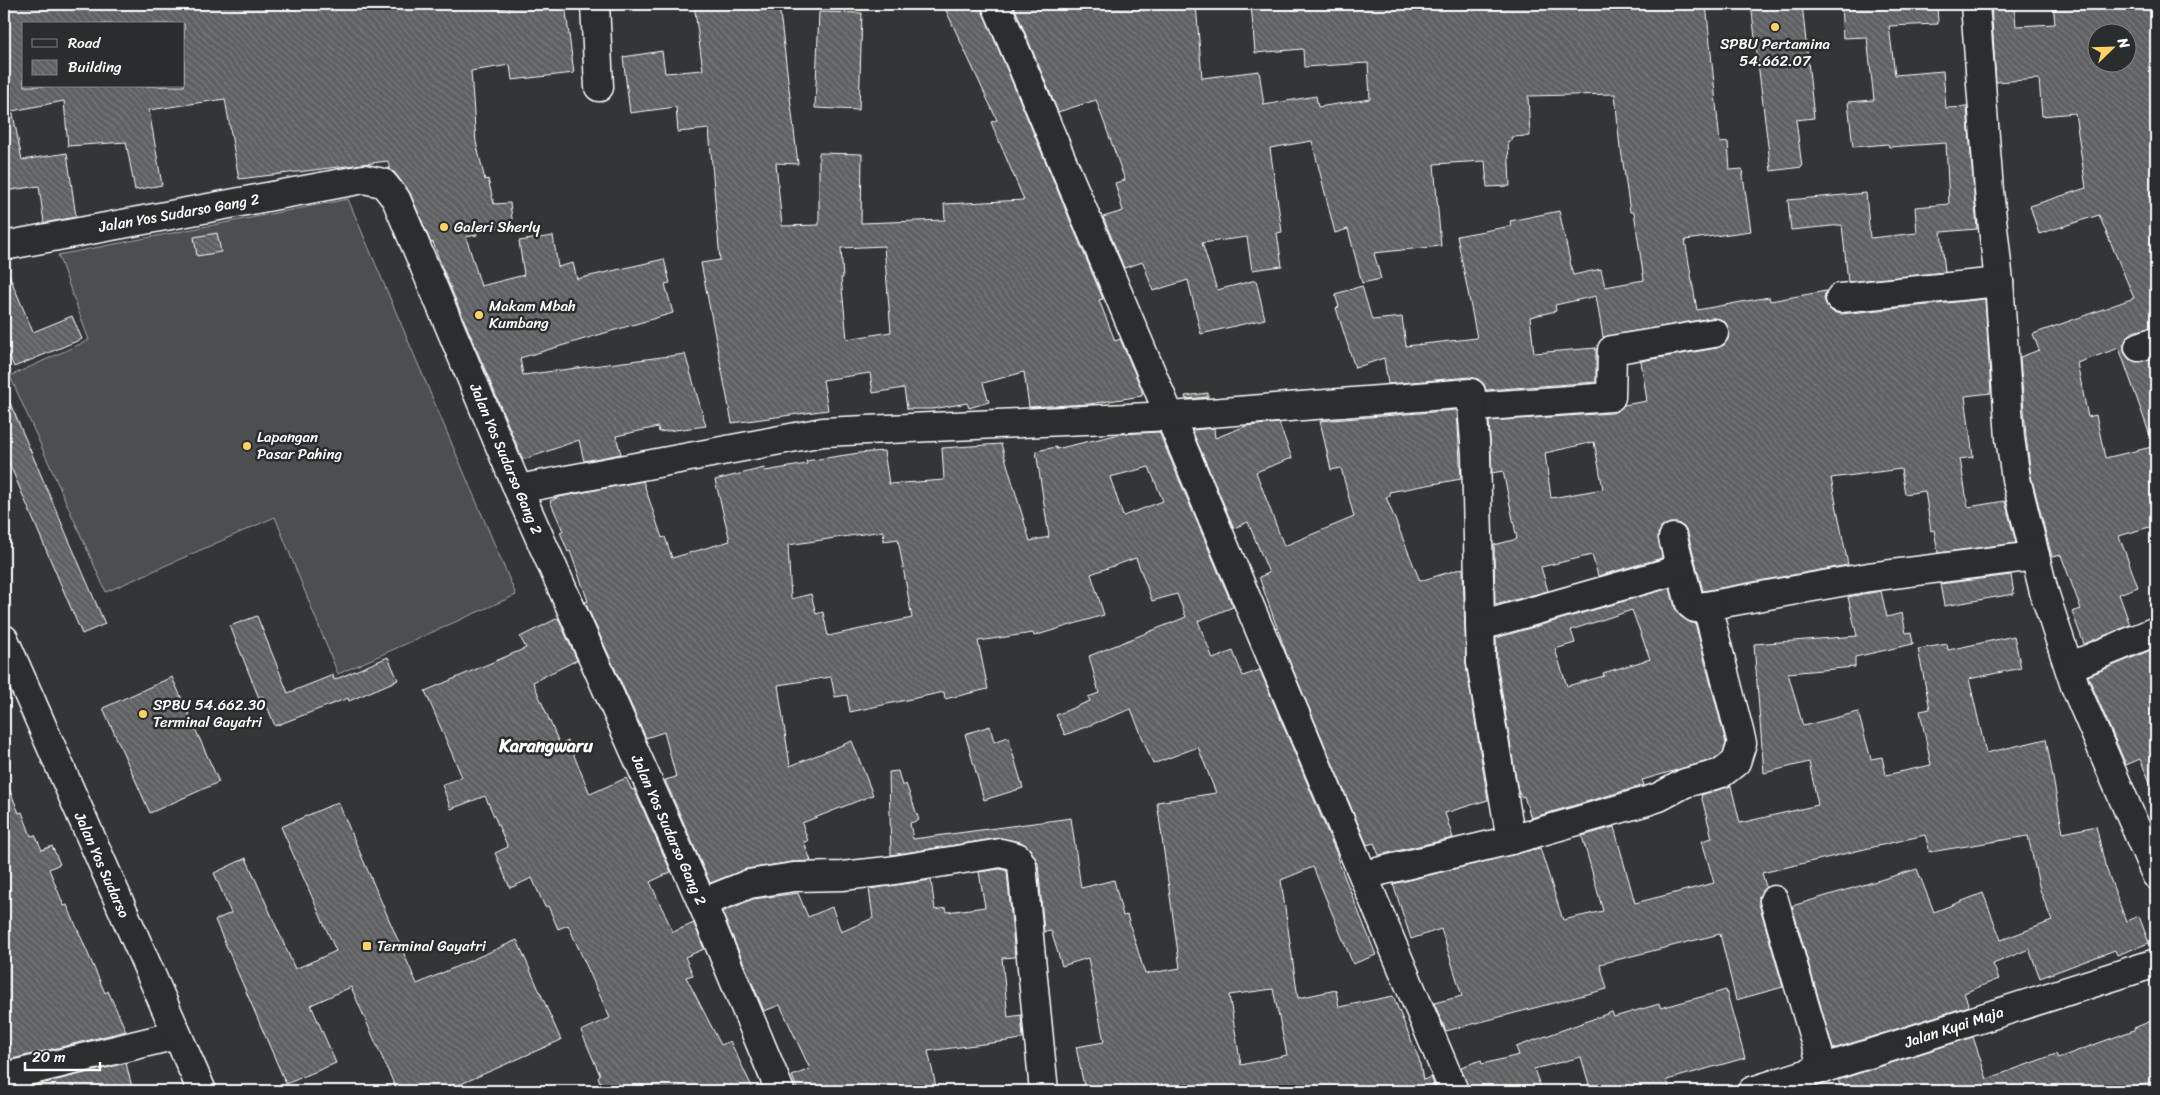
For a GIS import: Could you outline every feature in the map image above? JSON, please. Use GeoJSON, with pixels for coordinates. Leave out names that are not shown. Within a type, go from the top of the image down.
{"type":"FeatureCollection","features":[{"type":"Feature","properties":{"kind":"main road"},"geometry":{"type":"LineString","coordinates":[[595,4],[599,87]]}},
{"type":"Feature","properties":{"kind":"main road"},"geometry":{"type":"LineString","coordinates":[[996,4],[1454,1091]]}},
{"type":"Feature","properties":{"kind":"main road"},"geometry":{"type":"LineString","coordinates":[[1975,4],[1989,191],[1999,282],[2010,438],[2016,479],[2044,592],[2075,686],[2156,875]]}},
{"type":"Feature","properties":{"kind":"main road","name":"Jalan Yos Sudarso Gang 2"},"geometry":{"type":"LineString","coordinates":[[4,246],[364,179],[383,184],[396,199],[518,489],[702,904],[780,1091]]}},
{"type":"Feature","properties":{"kind":"main road"},"geometry":{"type":"LineString","coordinates":[[1840,298],[1999,282]]}},
{"type":"Feature","properties":{"kind":"main road"},"geometry":{"type":"LineString","coordinates":[[1472,407],[1611,397],[1612,350],[1714,333]]}},
{"type":"Feature","properties":{"kind":"main road"},"geometry":{"type":"LineString","coordinates":[[518,489],[823,432],[1170,416],[1471,393],[1476,454],[1481,663],[1511,840]]}},
{"type":"Feature","properties":{"kind":"main road"},"geometry":{"type":"LineString","coordinates":[[1673,538],[1691,605],[1695,608],[1869,577],[2035,556]]}},
{"type":"Feature","properties":{"kind":"main road"},"geometry":{"type":"LineString","coordinates":[[1480,626],[1681,569]]}},
{"type":"Feature","properties":{"kind":"main road"},"geometry":{"type":"LineString","coordinates":[[1364,875],[1511,840],[1659,797],[1685,783],[1722,772],[1736,762],[1742,743],[1707,606]]}},
{"type":"Feature","properties":{"kind":"main road"},"geometry":{"type":"LineString","coordinates":[[2069,666],[2156,631]]}},
{"type":"Feature","properties":{"kind":"main road","name":"Jalan Yos Sudarso"},"geometry":{"type":"LineString","coordinates":[[4,638],[202,1091]]}},
{"type":"Feature","properties":{"kind":"main road"},"geometry":{"type":"LineString","coordinates":[[702,904],[749,884],[794,877],[842,876],[888,871],[1001,853],[1017,857],[1022,865],[1044,1091]]}},
{"type":"Feature","properties":{"kind":"main road"},"geometry":{"type":"LineString","coordinates":[[1774,900],[1822,1069]]}},
{"type":"Feature","properties":{"kind":"main road","name":"Jalan Kyai Maja"},"geometry":{"type":"LineString","coordinates":[[1752,1091],[2156,963]]}},
{"type":"Feature","properties":{"kind":"main road"},"geometry":{"type":"LineString","coordinates":[[4,1077],[177,1035]]}},
{"type":"Feature","properties":{"kind":"shaded area","name":"Lapangan Pasar Pahing"},"geometry":{"type":"Polygon","coordinates":[[[348,199],[516,595],[338,674],[275,517],[106,592],[10,376],[89,340],[58,255],[348,199]]]}},
{"type":"Feature","properties":{"kind":"building"},"geometry":{"type":"Polygon","coordinates":[[[4,4],[288,4],[289,9],[330,4],[493,4],[493,9],[537,4],[565,4],[574,73],[512,80],[510,65],[471,71],[476,142],[485,180],[488,179],[494,204],[510,203],[513,226],[476,230],[477,235],[466,237],[481,286],[524,275],[519,241],[553,236],[558,267],[573,263],[577,279],[664,259],[670,283],[665,284],[673,313],[520,358],[523,375],[685,354],[706,426],[659,432],[658,427],[616,436],[621,454],[584,461],[579,440],[523,460],[433,242],[431,243],[410,193],[395,173],[390,170],[388,161],[239,179],[225,99],[149,110],[162,185],[135,190],[126,142],[68,146],[64,101],[7,112],[4,83],[8,82],[4,47],[4,4]]]}},
{"type":"Feature","properties":{"kind":"building"},"geometry":{"type":"Polygon","coordinates":[[[694,4],[779,4],[798,164],[776,163],[782,226],[819,225],[819,153],[862,154],[861,223],[945,220],[944,204],[1024,200],[991,122],[997,120],[943,4],[981,4],[1103,299],[1099,300],[1115,341],[1120,339],[1142,390],[1142,396],[1089,404],[1029,407],[1024,372],[983,383],[989,402],[969,408],[967,403],[933,409],[907,409],[904,388],[873,393],[870,373],[823,380],[828,410],[732,423],[701,263],[720,260],[709,129],[678,132],[676,107],[630,113],[623,57],[662,51],[665,73],[703,70],[694,4]],[[884,246],[841,248],[843,278],[841,278],[847,339],[891,332],[884,246]]]}},
{"type":"Feature","properties":{"kind":"building"},"geometry":{"type":"Polygon","coordinates":[[[1013,4],[1196,4],[1202,78],[1259,71],[1264,105],[1316,96],[1318,107],[1370,99],[1368,63],[1304,67],[1303,49],[1255,53],[1251,4],[1706,4],[1720,143],[1728,142],[1730,170],[1742,169],[1751,231],[1685,240],[1697,310],[1769,297],[1770,301],[1826,291],[1824,299],[1827,307],[1833,312],[1841,314],[1985,299],[1991,393],[1965,396],[1973,457],[1960,459],[1968,507],[2005,501],[2016,543],[1938,553],[1934,530],[1931,531],[1925,491],[1905,494],[1901,469],[1831,478],[1848,565],[1703,591],[1688,534],[1684,527],[1678,523],[1670,523],[1662,527],[1658,534],[1662,558],[1598,576],[1592,555],[1541,567],[1548,591],[1495,605],[1494,545],[1517,539],[1503,471],[1492,473],[1489,421],[1612,413],[1624,405],[1647,401],[1641,361],[1717,348],[1724,345],[1728,339],[1729,331],[1726,323],[1720,319],[1711,318],[1603,337],[1596,296],[1555,305],[1556,311],[1530,317],[1534,353],[1596,348],[1596,382],[1486,390],[1484,384],[1478,379],[1470,377],[1388,384],[1384,358],[1355,368],[1336,308],[1339,307],[1335,294],[1362,286],[1372,320],[1402,317],[1406,346],[1477,338],[1457,236],[1511,226],[1510,221],[1559,211],[1573,275],[1601,269],[1605,287],[1644,280],[1634,212],[1630,212],[1620,149],[1615,94],[1528,96],[1530,136],[1511,137],[1512,141],[1508,141],[1510,186],[1487,187],[1485,161],[1434,164],[1441,246],[1374,253],[1381,279],[1362,283],[1348,229],[1335,233],[1312,141],[1270,148],[1282,232],[1277,233],[1282,266],[1252,270],[1247,237],[1202,243],[1217,290],[1256,280],[1265,319],[1201,334],[1188,280],[1153,291],[1143,262],[1124,268],[1103,217],[1123,211],[1115,183],[1125,180],[1096,100],[1058,112],[1013,4]],[[1594,442],[1545,453],[1551,498],[1603,489],[1594,442]]]}},
{"type":"Feature","properties":{"kind":"building"},"geometry":{"type":"Polygon","coordinates":[[[1751,4],[1802,4],[1814,118],[1796,120],[1802,167],[1771,171],[1751,4]]]}},
{"type":"Feature","properties":{"kind":"building"},"geometry":{"type":"Polygon","coordinates":[[[1841,4],[1937,4],[1938,24],[1889,26],[1895,75],[1943,71],[1946,108],[1967,107],[1977,229],[1941,232],[1945,272],[1848,282],[1842,225],[1791,230],[1788,200],[1866,193],[1870,238],[1917,233],[1915,207],[1949,204],[1946,143],[1889,147],[1888,144],[1853,147],[1848,102],[1874,100],[1867,37],[1843,38],[1841,4]]]}},
{"type":"Feature","properties":{"kind":"building"},"geometry":{"type":"Polygon","coordinates":[[[1991,4],[2014,4],[2016,26],[2055,24],[2053,4],[2153,4],[2156,44],[2156,326],[2133,332],[2127,337],[2124,352],[2129,359],[2136,362],[2156,357],[2156,444],[2153,444],[2119,348],[2077,363],[2088,417],[2096,415],[2105,458],[2156,446],[2156,525],[2119,536],[2138,587],[2119,594],[2130,625],[2084,644],[2072,612],[2081,609],[2061,555],[2052,557],[2031,476],[2020,357],[2039,350],[2033,334],[2134,298],[2099,215],[2039,234],[2030,206],[2086,188],[2075,113],[2042,116],[2039,79],[1996,82],[1991,4]]]}},
{"type":"Feature","properties":{"kind":"building"},"geometry":{"type":"Polygon","coordinates":[[[819,12],[862,13],[859,110],[815,108],[819,12]]]}},
{"type":"Feature","properties":{"kind":"building"},"geometry":{"type":"Polygon","coordinates":[[[13,114],[22,160],[67,153],[76,217],[44,223],[39,186],[4,191],[4,115],[13,114]]]}},
{"type":"Feature","properties":{"kind":"building"},"geometry":{"type":"Polygon","coordinates":[[[217,233],[221,252],[197,256],[194,237],[217,233]]]}},
{"type":"Feature","properties":{"kind":"building"},"geometry":{"type":"Polygon","coordinates":[[[4,263],[33,332],[72,316],[82,339],[14,367],[4,342],[4,263]]]}},
{"type":"Feature","properties":{"kind":"building"},"geometry":{"type":"Polygon","coordinates":[[[4,389],[105,624],[82,634],[4,451],[4,389]]]}},
{"type":"Feature","properties":{"kind":"building"},"geometry":{"type":"Polygon","coordinates":[[[1208,393],[1208,397],[1186,399],[1185,396],[1208,393]]]}},
{"type":"Feature","properties":{"kind":"building"},"geometry":{"type":"Polygon","coordinates":[[[1457,410],[1461,479],[1389,492],[1390,496],[1386,497],[1420,581],[1463,568],[1466,665],[1488,800],[1445,813],[1453,838],[1379,855],[1374,843],[1367,845],[1288,658],[1259,577],[1269,573],[1248,522],[1234,528],[1192,430],[1214,428],[1215,438],[1246,426],[1279,423],[1292,458],[1256,472],[1284,546],[1354,517],[1341,468],[1331,470],[1320,421],[1457,410]]]}},
{"type":"Feature","properties":{"kind":"building"},"geometry":{"type":"Polygon","coordinates":[[[1159,432],[1233,607],[1198,621],[1213,659],[1233,651],[1243,676],[1260,670],[1338,857],[1376,955],[1353,964],[1313,867],[1281,880],[1298,998],[1336,990],[1339,1007],[1393,996],[1419,1059],[1423,1080],[1431,1077],[1437,1091],[1085,1091],[1076,1047],[1104,1042],[1088,958],[1062,966],[1051,931],[1044,932],[1038,863],[1030,849],[1021,842],[999,838],[891,855],[889,772],[898,771],[902,786],[906,784],[919,820],[910,823],[913,839],[1071,818],[1081,888],[1114,880],[1123,916],[1127,915],[1145,974],[1180,968],[1157,802],[1216,793],[1198,747],[1153,764],[1131,709],[1065,735],[1056,715],[1090,701],[1088,697],[1099,693],[1089,656],[1186,617],[1177,594],[1152,601],[1136,558],[1091,574],[1104,615],[1034,636],[1033,633],[978,641],[988,689],[945,699],[944,692],[850,712],[847,695],[835,697],[831,677],[778,685],[790,766],[852,741],[873,795],[802,823],[808,841],[804,842],[811,861],[746,869],[710,883],[665,780],[676,777],[664,732],[646,738],[585,602],[588,601],[570,551],[568,552],[560,532],[563,531],[550,501],[559,497],[643,481],[662,538],[665,537],[672,558],[730,541],[715,480],[764,468],[765,471],[807,464],[806,461],[884,451],[889,484],[944,480],[942,448],[1001,444],[1030,541],[1049,537],[1036,451],[1056,447],[1056,449],[1120,434],[1159,432]],[[1149,467],[1110,477],[1123,516],[1163,501],[1149,467]],[[883,531],[788,545],[791,599],[811,594],[816,614],[823,612],[828,636],[912,618],[898,539],[884,541],[883,531]],[[1273,989],[1229,995],[1241,1065],[1287,1055],[1273,989]]]}},
{"type":"Feature","properties":{"kind":"building"},"geometry":{"type":"Polygon","coordinates":[[[2011,575],[2014,594],[1944,606],[1940,584],[2011,575]]]}},
{"type":"Feature","properties":{"kind":"building"},"geometry":{"type":"Polygon","coordinates":[[[1670,588],[1675,608],[1680,616],[1691,623],[1695,623],[1726,743],[1723,753],[1715,759],[1642,780],[1644,785],[1531,818],[1524,796],[1521,797],[1518,791],[1497,662],[1496,638],[1670,588]],[[1632,610],[1571,630],[1575,643],[1555,649],[1567,686],[1604,676],[1603,673],[1650,659],[1632,610]]]}},
{"type":"Feature","properties":{"kind":"building"},"geometry":{"type":"Polygon","coordinates":[[[1881,591],[1887,617],[1902,613],[1906,633],[1911,632],[1913,644],[1855,657],[1855,667],[1788,673],[1803,726],[1858,712],[1871,759],[1882,757],[1886,775],[1931,765],[1920,711],[1930,709],[1918,649],[1947,644],[1948,650],[2014,636],[2021,668],[1969,679],[1986,753],[2046,739],[2063,833],[2096,826],[2105,865],[2126,921],[2139,916],[2149,943],[2117,955],[2115,950],[2040,978],[2029,949],[1993,964],[1999,979],[1964,993],[1969,1006],[1833,1049],[1792,906],[1917,869],[1934,912],[1983,893],[2001,940],[2052,921],[2040,890],[2028,836],[1930,852],[1925,835],[1762,873],[1766,887],[1759,896],[1759,904],[1783,987],[1736,1000],[1720,934],[1600,964],[1607,989],[1446,1031],[1434,1003],[1462,996],[1441,929],[1411,939],[1393,884],[1540,848],[1563,920],[1603,911],[1582,836],[1614,827],[1635,903],[1714,883],[1702,841],[1712,838],[1701,795],[1731,786],[1740,823],[1818,805],[1809,762],[1764,773],[1754,644],[1857,636],[1848,597],[1881,591]]]}},
{"type":"Feature","properties":{"kind":"building"},"geometry":{"type":"Polygon","coordinates":[[[257,616],[288,693],[333,675],[334,680],[388,657],[398,680],[349,701],[348,698],[275,726],[263,696],[259,698],[230,626],[257,616]]]}},
{"type":"Feature","properties":{"kind":"building"},"geometry":{"type":"Polygon","coordinates":[[[558,618],[577,660],[533,682],[560,745],[568,741],[590,794],[626,778],[632,790],[634,789],[671,872],[650,882],[673,932],[694,923],[704,949],[685,957],[693,975],[686,977],[721,1045],[730,1041],[754,1091],[604,1091],[598,1077],[600,1075],[581,1031],[610,1018],[568,925],[558,929],[548,906],[545,907],[532,878],[510,888],[495,853],[508,847],[485,796],[451,809],[442,785],[462,777],[425,691],[526,648],[520,637],[558,618]]]}},
{"type":"Feature","properties":{"kind":"building"},"geometry":{"type":"Polygon","coordinates":[[[2156,648],[2156,796],[2140,759],[2126,765],[2088,676],[2156,648]]]}},
{"type":"Feature","properties":{"kind":"building"},"geometry":{"type":"Polygon","coordinates":[[[172,677],[219,782],[150,813],[103,708],[172,677]]]}},
{"type":"Feature","properties":{"kind":"building"},"geometry":{"type":"Polygon","coordinates":[[[990,726],[994,742],[1008,737],[1023,788],[984,800],[965,734],[990,726]]]}},
{"type":"Feature","properties":{"kind":"building"},"geometry":{"type":"Polygon","coordinates":[[[4,776],[19,813],[22,812],[31,836],[35,835],[42,850],[52,846],[60,864],[49,869],[64,906],[67,905],[105,993],[108,991],[126,1031],[4,1061],[4,1050],[10,1047],[4,1032],[4,776]]]}},
{"type":"Feature","properties":{"kind":"building","name":"Terminal Gayatri"},"geometry":{"type":"Polygon","coordinates":[[[338,802],[417,984],[517,940],[561,1040],[445,1091],[397,1091],[351,987],[311,1005],[336,1063],[286,1084],[215,920],[231,913],[214,873],[246,858],[295,969],[336,951],[281,827],[338,802]]]}},
{"type":"Feature","properties":{"kind":"building"},"geometry":{"type":"Polygon","coordinates":[[[1000,869],[1007,871],[1015,957],[1002,958],[1008,1017],[1021,1015],[1023,1039],[928,1051],[937,1091],[798,1091],[792,1076],[810,1069],[780,1005],[764,1011],[722,912],[753,899],[798,893],[808,917],[832,907],[841,932],[873,918],[869,889],[931,880],[935,910],[946,908],[947,912],[985,907],[979,872],[1000,869]]]}},
{"type":"Feature","properties":{"kind":"building"},"geometry":{"type":"Polygon","coordinates":[[[1726,990],[1745,1058],[1667,1080],[1670,1091],[1591,1091],[1581,1057],[1534,1069],[1542,1091],[1469,1091],[1461,1067],[1481,1060],[1482,1064],[1519,1055],[1516,1047],[1612,1012],[1614,1017],[1659,1004],[1661,1008],[1726,990]]]}},
{"type":"Feature","properties":{"kind":"building"},"geometry":{"type":"Polygon","coordinates":[[[2156,1019],[2156,1080],[2126,1091],[1843,1091],[1838,1080],[1973,1037],[1987,1079],[2056,1054],[2058,1058],[2134,1030],[2134,1028],[2156,1019]]]}},
{"type":"Feature","properties":{"kind":"building"},"geometry":{"type":"Polygon","coordinates":[[[126,1063],[133,1091],[12,1091],[126,1063]]]}},
{"type":"Feature","properties":{"kind":"place","name":"SPBU Pertamina 54.662.07"},"geometry":{"type":"Point","coordinates":[1775,27]}},
{"type":"Feature","properties":{"kind":"place","name":"Galeri Sherly"},"geometry":{"type":"Point","coordinates":[444,227]}},
{"type":"Feature","properties":{"kind":"place","name":"Makam Mbah Kumbang"},"geometry":{"type":"Point","coordinates":[479,315]}},
{"type":"Feature","properties":{"kind":"place","name":"Lapangan Pasar Pahing"},"geometry":{"type":"Point","coordinates":[247,446]}},
{"type":"Feature","properties":{"kind":"place","name":"SPBU 54.662.30 Terminal Gayatri"},"geometry":{"type":"Point","coordinates":[143,714]}},
{"type":"Feature","properties":{"kind":"place","name":"Terminal Gayatri"},"geometry":{"type":"Point","coordinates":[367,946]}},
{"type":"Feature","properties":{"kind":"district","name":"Karangwaru"},"geometry":{"type":"Point","coordinates":[546,746]}}]}
